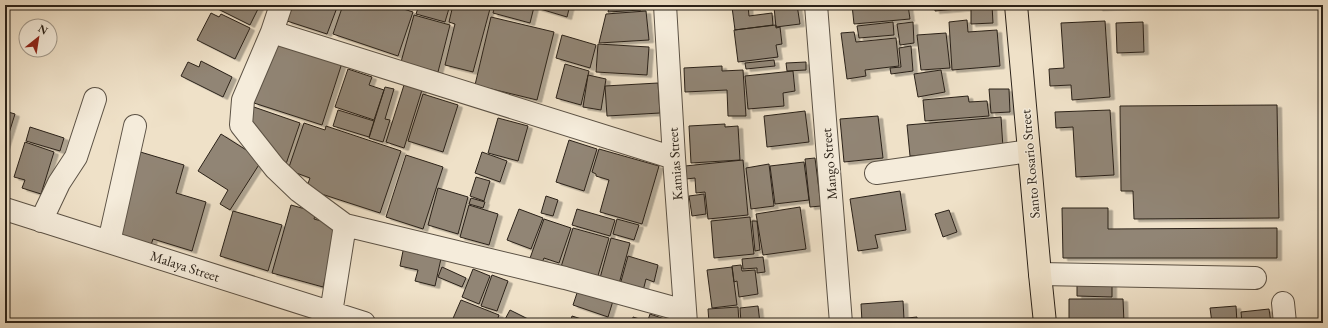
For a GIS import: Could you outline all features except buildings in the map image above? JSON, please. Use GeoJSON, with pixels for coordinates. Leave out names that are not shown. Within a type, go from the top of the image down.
{"type":"FeatureCollection","features":[{"type":"Feature","properties":{"kind":"main road","name":"Santo Rosario Street"},"geometry":{"type":"LineString","coordinates":[[1016,5],[1045,323]]}},
{"type":"Feature","properties":{"kind":"street"},"geometry":{"type":"LineString","coordinates":[[281,5],[272,32],[243,100],[241,125],[275,168],[299,192],[345,225],[565,278],[686,317]]}},
{"type":"Feature","properties":{"kind":"street","name":"Kamias Street"},"geometry":{"type":"LineString","coordinates":[[665,5],[674,158],[686,317]]}},
{"type":"Feature","properties":{"kind":"street","name":"Mango Street"},"geometry":{"type":"LineString","coordinates":[[816,5],[841,323]]}},
{"type":"Feature","properties":{"kind":"street"},"geometry":{"type":"LineString","coordinates":[[272,32],[674,158]]}},
{"type":"Feature","properties":{"kind":"street"},"geometry":{"type":"LineString","coordinates":[[41,221],[59,183],[76,157],[95,99]]}},
{"type":"Feature","properties":{"kind":"street"},"geometry":{"type":"LineString","coordinates":[[108,242],[135,126]]}},
{"type":"Feature","properties":{"kind":"street"},"geometry":{"type":"LineString","coordinates":[[876,173],[1029,151]]}},
{"type":"Feature","properties":{"kind":"street","name":"Malaya Street"},"geometry":{"type":"LineString","coordinates":[[5,209],[364,323]]}},
{"type":"Feature","properties":{"kind":"street"},"geometry":{"type":"LineString","coordinates":[[331,313],[345,225]]}},
{"type":"Feature","properties":{"kind":"street"},"geometry":{"type":"LineString","coordinates":[[1040,274],[1255,278]]}}]}
